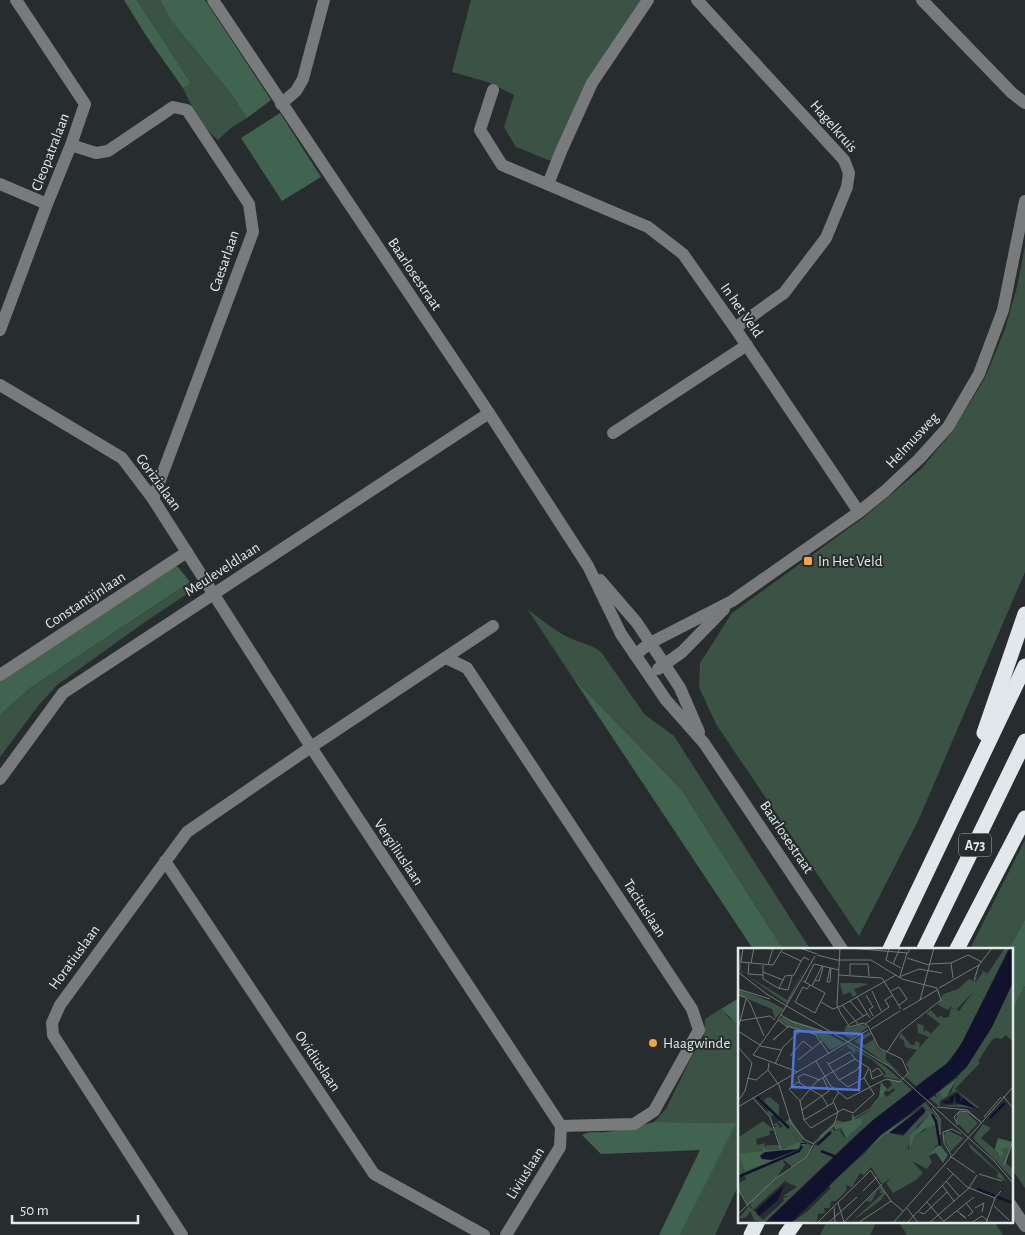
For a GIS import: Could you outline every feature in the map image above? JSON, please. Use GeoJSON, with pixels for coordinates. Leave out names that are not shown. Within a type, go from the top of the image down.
{"type":"FeatureCollection","features":[{"type":"Feature","properties":{"kind":"highway","name":"A73"},"geometry":{"type":"LineString","coordinates":[[960,801],[1025,614]]}},
{"type":"Feature","properties":{"kind":"highway","name":"A73"},"geometry":{"type":"LineString","coordinates":[[890,948],[1025,666]]}},
{"type":"Feature","properties":{"kind":"highway","name":"A73"},"geometry":{"type":"LineString","coordinates":[[924,948],[1025,741]]}},
{"type":"Feature","properties":{"kind":"highway","name":"A73"},"geometry":{"type":"LineString","coordinates":[[958,948],[1025,818]]}},
{"type":"Feature","properties":{"kind":"highway"},"geometry":{"type":"LineString","coordinates":[[751,1235],[758,1222]]}},
{"type":"Feature","properties":{"kind":"highway"},"geometry":{"type":"LineString","coordinates":[[786,1235],[793,1222]]}},
{"type":"Feature","properties":{"kind":"street","name":"Cleopatralaan"},"geometry":{"type":"LineString","coordinates":[[0,330],[85,104],[16,0]]}},
{"type":"Feature","properties":{"kind":"street","name":"Baarlosestraat"},"geometry":{"type":"LineString","coordinates":[[213,0],[489,413],[588,566],[621,634],[666,700],[704,743],[841,948]]}},
{"type":"Feature","properties":{"kind":"street"},"geometry":{"type":"LineString","coordinates":[[281,104],[296,91],[303,79],[324,0]]}},
{"type":"Feature","properties":{"kind":"street"},"geometry":{"type":"LineString","coordinates":[[548,184],[592,83],[648,0]]}},
{"type":"Feature","properties":{"kind":"street","name":"Hagelkruis"},"geometry":{"type":"LineString","coordinates":[[697,0],[844,160],[849,172],[847,187],[826,238],[784,293],[736,328]]}},
{"type":"Feature","properties":{"kind":"street"},"geometry":{"type":"LineString","coordinates":[[922,0],[1012,93],[1025,103]]}},
{"type":"Feature","properties":{"kind":"street","name":"In het Veld"},"geometry":{"type":"LineString","coordinates":[[493,90],[480,130],[502,165],[648,227],[683,254],[736,328],[859,512]]}},
{"type":"Feature","properties":{"kind":"street","name":"Caesarlaan"},"geometry":{"type":"LineString","coordinates":[[71,145],[96,153],[108,151],[173,108],[187,110],[249,204],[253,232],[153,499]]}},
{"type":"Feature","properties":{"kind":"street"},"geometry":{"type":"LineString","coordinates":[[0,184],[47,204]]}},
{"type":"Feature","properties":{"kind":"street","name":"Helmusweg"},"geometry":{"type":"LineString","coordinates":[[635,655],[650,643],[732,601],[859,512],[919,459],[948,427],[979,374],[1003,310],[1025,201]]}},
{"type":"Feature","properties":{"kind":"street"},"geometry":{"type":"LineString","coordinates":[[613,433],[747,345]]}},
{"type":"Feature","properties":{"kind":"street","name":"Gorizialaan"},"geometry":{"type":"LineString","coordinates":[[0,386],[122,458],[153,499],[213,594]]}},
{"type":"Feature","properties":{"kind":"street","name":"Meuleveldlaan"},"geometry":{"type":"LineString","coordinates":[[0,779],[62,693],[489,413]]}},
{"type":"Feature","properties":{"kind":"street","name":"Constantijnlaan"},"geometry":{"type":"LineString","coordinates":[[0,675],[187,552]]}},
{"type":"Feature","properties":{"kind":"street","name":"Baarlosestraat"},"geometry":{"type":"LineString","coordinates":[[588,566],[637,623],[665,665],[680,688],[704,743]]}},
{"type":"Feature","properties":{"kind":"street","name":"Vergiliuslaan"},"geometry":{"type":"LineString","coordinates":[[213,594],[310,747],[561,1126]]}},
{"type":"Feature","properties":{"kind":"street","name":"Helmusweg"},"geometry":{"type":"LineString","coordinates":[[650,675],[682,652],[732,601]]}},
{"type":"Feature","properties":{"kind":"street"},"geometry":{"type":"LineString","coordinates":[[310,747],[493,626]]}},
{"type":"Feature","properties":{"kind":"street","name":"Tacituslaan"},"geometry":{"type":"LineString","coordinates":[[446,658],[467,668],[692,1009],[699,1030],[654,1111],[634,1124],[561,1126]]}},
{"type":"Feature","properties":{"kind":"street","name":"Horatiuslaan"},"geometry":{"type":"LineString","coordinates":[[182,1235],[53,1035],[52,1023],[60,1005],[187,832],[310,747]]}},
{"type":"Feature","properties":{"kind":"street","name":"Ovidiuslaan"},"geometry":{"type":"LineString","coordinates":[[165,861],[374,1174],[484,1235]]}},
{"type":"Feature","properties":{"kind":"street","name":"Liviuslaan"},"geometry":{"type":"LineString","coordinates":[[506,1235],[560,1148],[561,1126]]}},
{"type":"Feature","properties":{"kind":"street"},"geometry":{"type":"LineString","coordinates":[[1012,1206],[1025,1226]]}},
{"type":"Feature","properties":{"kind":"green space"},"geometry":{"type":"Polygon","coordinates":[[[124,0],[137,0],[190,82],[189,85],[183,88],[147,37],[124,0]]]}},
{"type":"Feature","properties":{"kind":"green space"},"geometry":{"type":"Polygon","coordinates":[[[137,0],[160,0],[172,22],[229,91],[247,118],[232,127],[218,140],[202,123],[193,109],[183,88],[189,85],[190,82],[137,0]]]}},
{"type":"Feature","properties":{"kind":"green space"},"geometry":{"type":"Polygon","coordinates":[[[160,0],[205,0],[271,100],[247,118],[229,91],[172,22],[160,0]]]}},
{"type":"Feature","properties":{"kind":"green space"},"geometry":{"type":"Polygon","coordinates":[[[471,0],[641,0],[551,161],[516,147],[504,127],[514,95],[488,82],[452,72],[471,0]]]}},
{"type":"Feature","properties":{"kind":"green space"},"geometry":{"type":"Polygon","coordinates":[[[280,113],[321,177],[282,201],[241,138],[280,113]]]}},
{"type":"Feature","properties":{"kind":"green space"},"geometry":{"type":"Polygon","coordinates":[[[1025,246],[1025,572],[918,821],[859,936],[716,724],[699,687],[700,663],[732,613],[863,518],[921,469],[952,432],[985,378],[1005,329],[1017,287],[1025,246]]]}},
{"type":"Feature","properties":{"kind":"green space"},"geometry":{"type":"Polygon","coordinates":[[[175,566],[178,567],[190,582],[30,688],[3,712],[0,717],[0,680],[175,566]]]}},
{"type":"Feature","properties":{"kind":"green space"},"geometry":{"type":"Polygon","coordinates":[[[190,582],[193,590],[57,685],[38,706],[0,757],[0,717],[3,712],[30,688],[190,582]]]}},
{"type":"Feature","properties":{"kind":"green space"},"geometry":{"type":"Polygon","coordinates":[[[528,610],[560,633],[601,652],[645,715],[674,736],[809,948],[782,948],[681,789],[573,678],[528,610]]]}},
{"type":"Feature","properties":{"kind":"green space"},"geometry":{"type":"Polygon","coordinates":[[[573,678],[681,789],[782,948],[752,948],[573,678]]]}},
{"type":"Feature","properties":{"kind":"green space"},"geometry":{"type":"Polygon","coordinates":[[[1025,840],[1025,919],[1010,948],[971,948],[1025,840]]]}},
{"type":"Feature","properties":{"kind":"green space"},"geometry":{"type":"Polygon","coordinates":[[[1025,919],[1025,986],[1012,1010],[1012,948],[1010,948],[1025,919]]]}},
{"type":"Feature","properties":{"kind":"green space"},"geometry":{"type":"Polygon","coordinates":[[[1025,986],[1025,1188],[1012,1169],[1012,1010],[1025,986]]]}},
{"type":"Feature","properties":{"kind":"green space"},"geometry":{"type":"Polygon","coordinates":[[[738,999],[738,1024],[737,1024],[721,1009],[738,999]]]}},
{"type":"Feature","properties":{"kind":"green space"},"geometry":{"type":"Polygon","coordinates":[[[721,1009],[729,1018],[738,1023],[738,1186],[715,1235],[680,1235],[735,1123],[654,1122],[666,1109],[692,1056],[704,1037],[705,1019],[721,1009]]]}},
{"type":"Feature","properties":{"kind":"green space"},"geometry":{"type":"Polygon","coordinates":[[[654,1122],[736,1123],[680,1235],[659,1235],[700,1150],[601,1154],[582,1135],[624,1129],[654,1122]]]}},
{"type":"Feature","properties":{"kind":"green space"},"geometry":{"type":"Polygon","coordinates":[[[826,1222],[876,1222],[870,1235],[820,1235],[826,1222]]]}},
{"type":"Feature","properties":{"kind":"green space"},"geometry":{"type":"Polygon","coordinates":[[[899,1222],[995,1222],[1003,1235],[907,1235],[899,1222]]]}},
{"type":"Feature","properties":{"kind":"place","name":"In Het Veld"},"geometry":{"type":"Point","coordinates":[808,561]}},
{"type":"Feature","properties":{"kind":"place","name":"Haagwinde"},"geometry":{"type":"Point","coordinates":[653,1043]}}]}
